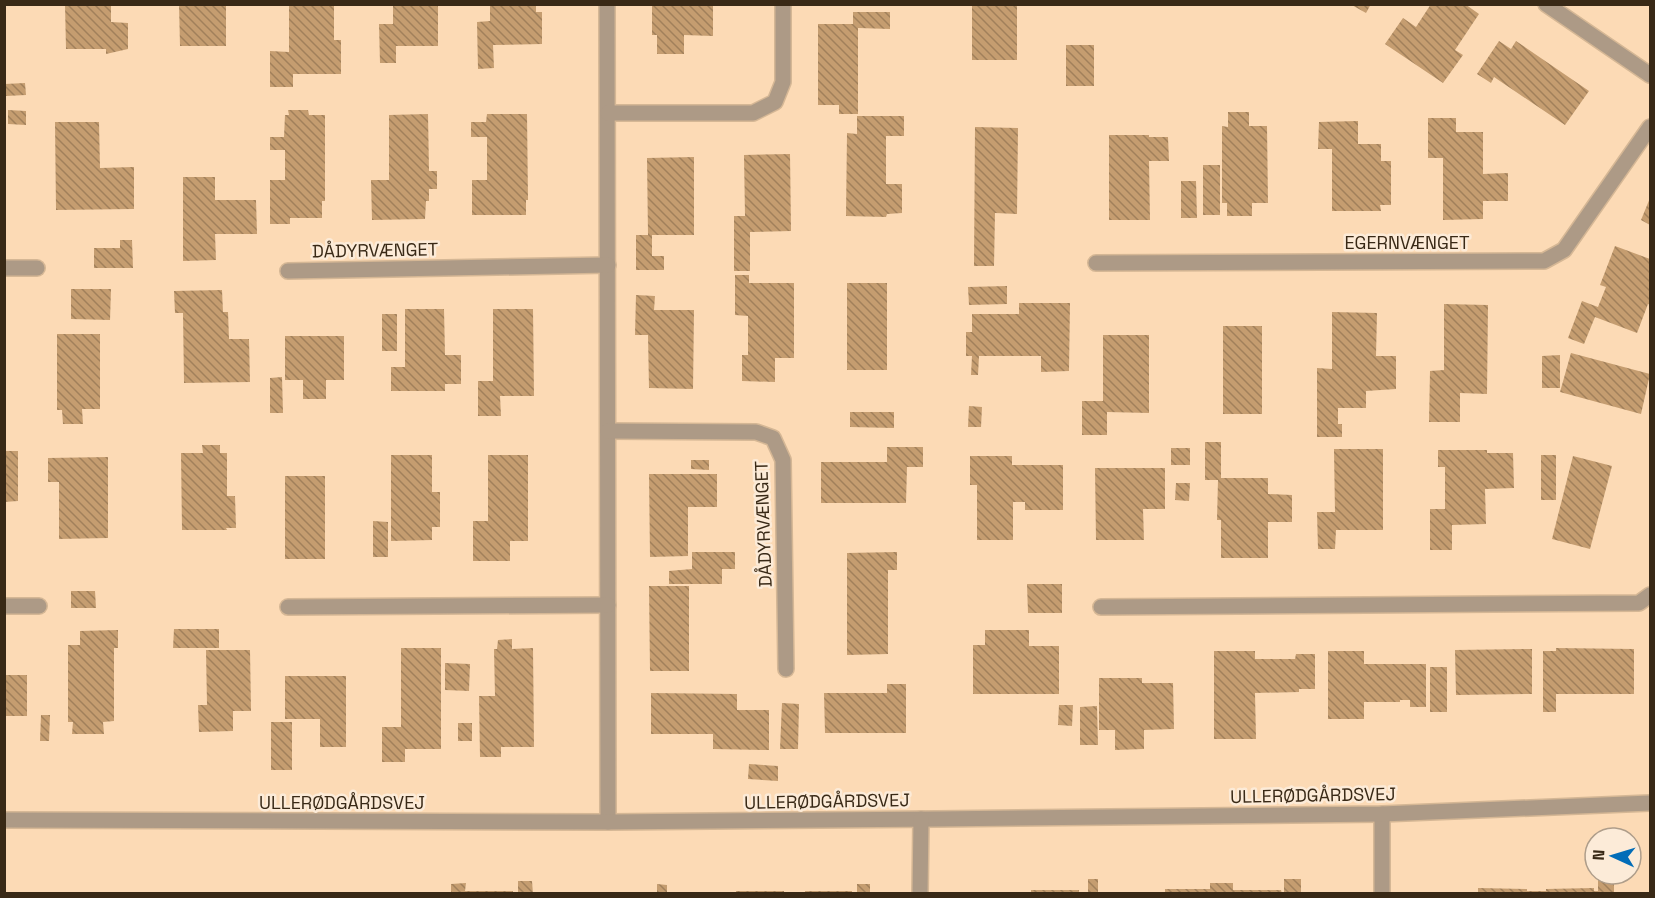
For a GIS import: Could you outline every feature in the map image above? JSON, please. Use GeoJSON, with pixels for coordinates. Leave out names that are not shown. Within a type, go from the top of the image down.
{"type":"FeatureCollection","features":[{"type":"Feature","properties":{"kind":"street"},"geometry":{"type":"LineString","coordinates":[[608,4],[608,822]]}},
{"type":"Feature","properties":{"kind":"street"},"geometry":{"type":"LineString","coordinates":[[608,113],[753,113],[775,102],[783,82],[783,4]]}},
{"type":"Feature","properties":{"kind":"street"},"geometry":{"type":"LineString","coordinates":[[1546,4],[1650,75]]}},
{"type":"Feature","properties":{"kind":"street","name":"EGERNVÆNGET"},"geometry":{"type":"LineString","coordinates":[[1096,263],[1544,261],[1564,250],[1650,127]]}},
{"type":"Feature","properties":{"kind":"street","name":"DÅDYRVÆNGET"},"geometry":{"type":"LineString","coordinates":[[288,271],[608,266]]}},
{"type":"Feature","properties":{"kind":"street"},"geometry":{"type":"LineString","coordinates":[[4,268],[37,268]]}},
{"type":"Feature","properties":{"kind":"street","name":"DÅDYRVÆNGET"},"geometry":{"type":"LineString","coordinates":[[608,431],[756,432],[773,438],[783,460],[786,669]]}},
{"type":"Feature","properties":{"kind":"street"},"geometry":{"type":"LineString","coordinates":[[1101,607],[1639,603],[1650,595]]}},
{"type":"Feature","properties":{"kind":"street"},"geometry":{"type":"LineString","coordinates":[[288,607],[608,605]]}},
{"type":"Feature","properties":{"kind":"street"},"geometry":{"type":"LineString","coordinates":[[4,606],[39,606]]}},
{"type":"Feature","properties":{"kind":"street","name":"ULLERØDGÅRDSVEJ"},"geometry":{"type":"LineString","coordinates":[[4,820],[608,822],[1382,814],[1650,802]]}},
{"type":"Feature","properties":{"kind":"street"},"geometry":{"type":"LineString","coordinates":[[1382,814],[1382,894]]}},
{"type":"Feature","properties":{"kind":"street"},"geometry":{"type":"LineString","coordinates":[[920,894],[921,819]]}},
{"type":"Feature","properties":{"kind":"building"},"geometry":{"type":"Polygon","coordinates":[[[65,4],[111,4],[111,22],[128,23],[128,49],[106,54],[106,49],[66,49],[65,4]]]}},
{"type":"Feature","properties":{"kind":"building"},"geometry":{"type":"Polygon","coordinates":[[[179,4],[226,4],[226,46],[180,46],[179,4]]]}},
{"type":"Feature","properties":{"kind":"building"},"geometry":{"type":"Polygon","coordinates":[[[393,4],[438,4],[438,46],[396,46],[396,63],[380,63],[379,24],[393,24],[393,4]]]}},
{"type":"Feature","properties":{"kind":"building"},"geometry":{"type":"Polygon","coordinates":[[[490,4],[536,4],[536,12],[542,12],[542,44],[493,45],[494,68],[478,69],[477,22],[490,21],[490,4]]]}},
{"type":"Feature","properties":{"kind":"building"},"geometry":{"type":"Polygon","coordinates":[[[652,4],[713,4],[713,36],[684,35],[684,54],[657,54],[657,35],[652,35],[652,4]]]}},
{"type":"Feature","properties":{"kind":"building"},"geometry":{"type":"Polygon","coordinates":[[[972,4],[1017,4],[1017,60],[972,60],[972,4]]]}},
{"type":"Feature","properties":{"kind":"building"},"geometry":{"type":"Polygon","coordinates":[[[1350,4],[1371,4],[1366,13],[1350,4]]]}},
{"type":"Feature","properties":{"kind":"building"},"geometry":{"type":"Polygon","coordinates":[[[1431,4],[1465,4],[1479,14],[1455,50],[1463,55],[1443,83],[1385,44],[1403,18],[1416,27],[1431,4]]]}},
{"type":"Feature","properties":{"kind":"building"},"geometry":{"type":"Polygon","coordinates":[[[289,5],[334,5],[334,40],[341,40],[341,74],[293,74],[293,87],[270,87],[270,51],[289,52],[289,5]]]}},
{"type":"Feature","properties":{"kind":"building"},"geometry":{"type":"Polygon","coordinates":[[[853,12],[890,12],[890,29],[858,28],[858,114],[839,114],[839,105],[818,105],[818,24],[853,24],[853,12]]]}},
{"type":"Feature","properties":{"kind":"building"},"geometry":{"type":"Polygon","coordinates":[[[1499,41],[1511,49],[1516,41],[1589,91],[1565,125],[1494,77],[1491,83],[1477,74],[1499,41]]]}},
{"type":"Feature","properties":{"kind":"building"},"geometry":{"type":"Polygon","coordinates":[[[1066,45],[1094,45],[1094,86],[1066,86],[1066,45]]]}},
{"type":"Feature","properties":{"kind":"building"},"geometry":{"type":"Polygon","coordinates":[[[25,83],[26,95],[6,96],[5,84],[25,83]]]}},
{"type":"Feature","properties":{"kind":"building"},"geometry":{"type":"Polygon","coordinates":[[[8,110],[26,111],[26,125],[8,124],[8,110]]]}},
{"type":"Feature","properties":{"kind":"building"},"geometry":{"type":"Polygon","coordinates":[[[288,110],[308,110],[309,115],[325,115],[325,201],[322,201],[322,218],[290,218],[290,224],[270,224],[270,180],[285,180],[285,150],[270,150],[270,137],[284,137],[285,115],[289,115],[288,110]]]}},
{"type":"Feature","properties":{"kind":"building"},"geometry":{"type":"Polygon","coordinates":[[[1228,112],[1249,112],[1249,126],[1267,126],[1268,203],[1252,203],[1252,216],[1227,216],[1227,203],[1222,203],[1222,126],[1228,127],[1228,112]]]}},
{"type":"Feature","properties":{"kind":"building"},"geometry":{"type":"Polygon","coordinates":[[[428,114],[429,171],[437,171],[437,189],[429,189],[425,219],[372,220],[371,180],[389,180],[389,115],[428,114]]]}},
{"type":"Feature","properties":{"kind":"building"},"geometry":{"type":"Polygon","coordinates":[[[487,114],[527,114],[528,200],[526,200],[526,215],[472,215],[472,180],[487,180],[487,137],[471,137],[471,122],[486,122],[487,114]]]}},
{"type":"Feature","properties":{"kind":"building"},"geometry":{"type":"Polygon","coordinates":[[[857,116],[904,116],[904,136],[886,136],[886,184],[902,184],[902,213],[887,214],[886,217],[846,216],[847,133],[857,134],[857,116]]]}},
{"type":"Feature","properties":{"kind":"building"},"geometry":{"type":"Polygon","coordinates":[[[1428,118],[1456,118],[1456,132],[1483,132],[1483,174],[1508,173],[1508,201],[1483,201],[1483,219],[1443,220],[1443,158],[1428,158],[1428,118]]]}},
{"type":"Feature","properties":{"kind":"building"},"geometry":{"type":"Polygon","coordinates":[[[1358,121],[1358,144],[1381,144],[1381,161],[1391,161],[1391,205],[1380,205],[1381,211],[1332,211],[1332,149],[1318,149],[1319,122],[1358,121]]]}},
{"type":"Feature","properties":{"kind":"building"},"geometry":{"type":"Polygon","coordinates":[[[55,122],[99,122],[100,168],[134,167],[134,209],[56,210],[55,122]]]}},
{"type":"Feature","properties":{"kind":"building"},"geometry":{"type":"Polygon","coordinates":[[[975,127],[1018,128],[1017,214],[995,213],[994,266],[974,266],[975,127]]]}},
{"type":"Feature","properties":{"kind":"building"},"geometry":{"type":"Polygon","coordinates":[[[1109,135],[1168,137],[1169,161],[1149,161],[1150,220],[1109,220],[1109,135]]]}},
{"type":"Feature","properties":{"kind":"building"},"geometry":{"type":"Polygon","coordinates":[[[790,154],[791,231],[750,232],[750,271],[734,271],[734,216],[745,216],[744,155],[790,154]]]}},
{"type":"Feature","properties":{"kind":"building"},"geometry":{"type":"Polygon","coordinates":[[[694,157],[694,235],[652,235],[652,256],[664,256],[664,270],[636,270],[636,235],[648,235],[647,158],[694,157]]]}},
{"type":"Feature","properties":{"kind":"building"},"geometry":{"type":"Polygon","coordinates":[[[1203,165],[1220,165],[1220,215],[1203,215],[1203,165]]]}},
{"type":"Feature","properties":{"kind":"building"},"geometry":{"type":"Polygon","coordinates":[[[183,177],[215,177],[215,200],[256,200],[257,234],[215,234],[216,260],[183,261],[183,177]]]}},
{"type":"Feature","properties":{"kind":"building"},"geometry":{"type":"Polygon","coordinates":[[[1181,181],[1196,181],[1197,218],[1181,218],[1181,181]]]}},
{"type":"Feature","properties":{"kind":"building"},"geometry":{"type":"Polygon","coordinates":[[[1650,198],[1650,225],[1641,220],[1650,198]]]}},
{"type":"Feature","properties":{"kind":"building"},"geometry":{"type":"Polygon","coordinates":[[[120,240],[132,240],[133,268],[94,268],[94,248],[120,248],[120,240]]]}},
{"type":"Feature","properties":{"kind":"building"},"geometry":{"type":"Polygon","coordinates":[[[1615,246],[1650,259],[1650,305],[1648,304],[1637,333],[1595,317],[1584,344],[1568,338],[1582,301],[1598,307],[1606,287],[1600,285],[1615,246]]]}},
{"type":"Feature","properties":{"kind":"building"},"geometry":{"type":"Polygon","coordinates":[[[735,275],[749,275],[749,283],[794,283],[794,358],[775,358],[775,382],[742,381],[742,355],[748,355],[748,316],[735,315],[735,275]]]}},
{"type":"Feature","properties":{"kind":"building"},"geometry":{"type":"Polygon","coordinates":[[[847,283],[887,283],[887,370],[847,370],[847,283]]]}},
{"type":"Feature","properties":{"kind":"building"},"geometry":{"type":"Polygon","coordinates":[[[1007,286],[1007,304],[969,305],[968,287],[1007,286]]]}},
{"type":"Feature","properties":{"kind":"building"},"geometry":{"type":"Polygon","coordinates":[[[71,289],[111,289],[110,320],[71,319],[71,289]]]}},
{"type":"Feature","properties":{"kind":"building"},"geometry":{"type":"Polygon","coordinates":[[[222,290],[223,312],[228,312],[229,339],[249,339],[250,382],[184,383],[183,313],[175,313],[174,291],[222,290]]]}},
{"type":"Feature","properties":{"kind":"building"},"geometry":{"type":"Polygon","coordinates":[[[636,295],[655,296],[654,310],[694,310],[693,389],[649,388],[648,335],[635,335],[636,295]]]}},
{"type":"Feature","properties":{"kind":"building"},"geometry":{"type":"Polygon","coordinates":[[[1019,303],[1070,303],[1069,371],[1041,372],[1041,356],[979,356],[978,375],[971,375],[972,356],[966,356],[966,332],[972,332],[972,314],[1019,314],[1019,303]]]}},
{"type":"Feature","properties":{"kind":"building"},"geometry":{"type":"Polygon","coordinates":[[[1444,304],[1488,305],[1487,394],[1460,393],[1460,422],[1429,422],[1430,371],[1444,370],[1444,304]]]}},
{"type":"Feature","properties":{"kind":"building"},"geometry":{"type":"Polygon","coordinates":[[[405,309],[444,309],[445,355],[461,355],[461,384],[445,384],[445,391],[391,391],[391,367],[405,367],[405,309]]]}},
{"type":"Feature","properties":{"kind":"building"},"geometry":{"type":"Polygon","coordinates":[[[493,309],[533,309],[534,396],[500,396],[501,416],[478,416],[478,381],[493,381],[493,309]]]}},
{"type":"Feature","properties":{"kind":"building"},"geometry":{"type":"Polygon","coordinates":[[[1332,312],[1377,313],[1376,356],[1396,356],[1396,389],[1366,391],[1366,408],[1338,408],[1338,424],[1342,424],[1342,437],[1317,437],[1317,368],[1332,369],[1332,312]]]}},
{"type":"Feature","properties":{"kind":"building"},"geometry":{"type":"Polygon","coordinates":[[[382,314],[397,314],[397,351],[382,351],[382,314]]]}},
{"type":"Feature","properties":{"kind":"building"},"geometry":{"type":"Polygon","coordinates":[[[1223,326],[1262,326],[1262,414],[1223,414],[1223,326]]]}},
{"type":"Feature","properties":{"kind":"building"},"geometry":{"type":"Polygon","coordinates":[[[57,334],[100,334],[100,409],[82,409],[83,424],[63,424],[62,410],[57,410],[57,334]]]}},
{"type":"Feature","properties":{"kind":"building"},"geometry":{"type":"Polygon","coordinates":[[[1103,335],[1149,335],[1149,413],[1107,412],[1107,435],[1082,435],[1082,401],[1103,401],[1103,335]]]}},
{"type":"Feature","properties":{"kind":"building"},"geometry":{"type":"Polygon","coordinates":[[[285,336],[344,336],[344,380],[326,380],[326,399],[303,399],[303,380],[285,380],[285,336]]]}},
{"type":"Feature","properties":{"kind":"building"},"geometry":{"type":"Polygon","coordinates":[[[1571,353],[1650,374],[1641,414],[1560,392],[1571,353]]]}},
{"type":"Feature","properties":{"kind":"building"},"geometry":{"type":"Polygon","coordinates":[[[1560,355],[1560,388],[1542,388],[1542,356],[1560,355]]]}},
{"type":"Feature","properties":{"kind":"building"},"geometry":{"type":"Polygon","coordinates":[[[282,377],[283,413],[270,413],[270,378],[282,377]]]}},
{"type":"Feature","properties":{"kind":"building"},"geometry":{"type":"Polygon","coordinates":[[[969,406],[982,407],[981,427],[968,427],[969,406]]]}},
{"type":"Feature","properties":{"kind":"building"},"geometry":{"type":"Polygon","coordinates":[[[850,412],[894,412],[894,428],[850,427],[850,412]]]}},
{"type":"Feature","properties":{"kind":"building"},"geometry":{"type":"Polygon","coordinates":[[[1205,442],[1221,442],[1221,478],[1268,478],[1268,494],[1292,495],[1292,522],[1268,522],[1268,558],[1221,558],[1221,520],[1217,520],[1218,480],[1205,480],[1205,442]]]}},
{"type":"Feature","properties":{"kind":"building"},"geometry":{"type":"Polygon","coordinates":[[[202,445],[220,445],[220,453],[227,453],[227,496],[235,496],[236,528],[182,530],[181,453],[203,453],[202,445]]]}},
{"type":"Feature","properties":{"kind":"building"},"geometry":{"type":"Polygon","coordinates":[[[887,447],[923,447],[923,467],[907,467],[906,503],[821,503],[821,462],[887,462],[887,447]]]}},
{"type":"Feature","properties":{"kind":"building"},"geometry":{"type":"Polygon","coordinates":[[[1171,448],[1190,448],[1190,465],[1171,465],[1171,448]]]}},
{"type":"Feature","properties":{"kind":"building"},"geometry":{"type":"Polygon","coordinates":[[[1334,449],[1383,449],[1383,530],[1336,530],[1335,549],[1318,549],[1317,512],[1335,512],[1334,449]]]}},
{"type":"Feature","properties":{"kind":"building"},"geometry":{"type":"Polygon","coordinates":[[[1438,450],[1487,450],[1487,453],[1513,453],[1514,488],[1485,489],[1486,524],[1452,525],[1452,550],[1430,550],[1430,509],[1445,509],[1445,467],[1438,467],[1438,450]]]}},
{"type":"Feature","properties":{"kind":"building"},"geometry":{"type":"Polygon","coordinates":[[[4,451],[18,451],[18,501],[4,502],[4,451]]]}},
{"type":"Feature","properties":{"kind":"building"},"geometry":{"type":"Polygon","coordinates":[[[391,455],[432,455],[432,492],[440,492],[440,527],[432,527],[432,540],[391,541],[391,455]]]}},
{"type":"Feature","properties":{"kind":"building"},"geometry":{"type":"Polygon","coordinates":[[[488,455],[528,455],[528,541],[510,541],[510,561],[473,561],[473,521],[488,521],[488,455]]]}},
{"type":"Feature","properties":{"kind":"building"},"geometry":{"type":"Polygon","coordinates":[[[1541,455],[1556,455],[1556,500],[1541,500],[1541,455]]]}},
{"type":"Feature","properties":{"kind":"building"},"geometry":{"type":"Polygon","coordinates":[[[970,456],[1012,456],[1012,465],[1063,465],[1063,510],[1025,510],[1025,502],[1013,502],[1013,540],[977,540],[977,485],[970,485],[970,456]]]}},
{"type":"Feature","properties":{"kind":"building"},"geometry":{"type":"Polygon","coordinates":[[[1573,456],[1612,466],[1590,549],[1552,539],[1573,456]]]}},
{"type":"Feature","properties":{"kind":"building"},"geometry":{"type":"Polygon","coordinates":[[[108,457],[108,538],[59,539],[59,482],[48,482],[48,458],[108,457]]]}},
{"type":"Feature","properties":{"kind":"building"},"geometry":{"type":"Polygon","coordinates":[[[691,460],[709,460],[709,470],[691,469],[691,460]]]}},
{"type":"Feature","properties":{"kind":"building"},"geometry":{"type":"Polygon","coordinates":[[[1095,468],[1165,468],[1165,509],[1143,509],[1144,540],[1096,540],[1095,468]]]}},
{"type":"Feature","properties":{"kind":"building"},"geometry":{"type":"Polygon","coordinates":[[[649,474],[717,474],[717,507],[688,507],[688,556],[650,557],[649,474]]]}},
{"type":"Feature","properties":{"kind":"building"},"geometry":{"type":"Polygon","coordinates":[[[285,476],[325,476],[325,559],[285,559],[285,476]]]}},
{"type":"Feature","properties":{"kind":"building"},"geometry":{"type":"Polygon","coordinates":[[[1176,483],[1190,483],[1189,501],[1175,500],[1176,483]]]}},
{"type":"Feature","properties":{"kind":"building"},"geometry":{"type":"Polygon","coordinates":[[[373,521],[388,522],[388,557],[373,557],[373,521]]]}},
{"type":"Feature","properties":{"kind":"building"},"geometry":{"type":"Polygon","coordinates":[[[692,552],[735,552],[735,569],[722,569],[722,584],[669,584],[669,571],[692,569],[692,552]]]}},
{"type":"Feature","properties":{"kind":"building"},"geometry":{"type":"Polygon","coordinates":[[[897,552],[897,570],[888,570],[888,654],[847,655],[847,553],[897,552]]]}},
{"type":"Feature","properties":{"kind":"building"},"geometry":{"type":"Polygon","coordinates":[[[1027,584],[1062,584],[1062,613],[1028,613],[1027,584]]]}},
{"type":"Feature","properties":{"kind":"building"},"geometry":{"type":"Polygon","coordinates":[[[649,586],[689,586],[689,671],[650,671],[649,586]]]}},
{"type":"Feature","properties":{"kind":"building"},"geometry":{"type":"Polygon","coordinates":[[[71,591],[95,591],[96,608],[71,608],[71,591]]]}},
{"type":"Feature","properties":{"kind":"building"},"geometry":{"type":"Polygon","coordinates":[[[174,629],[219,629],[219,648],[173,648],[174,629]]]}},
{"type":"Feature","properties":{"kind":"building"},"geometry":{"type":"Polygon","coordinates":[[[118,630],[118,648],[114,648],[114,721],[103,722],[104,734],[72,734],[73,722],[68,722],[68,645],[80,645],[80,631],[118,630]]]}},
{"type":"Feature","properties":{"kind":"building"},"geometry":{"type":"Polygon","coordinates":[[[985,630],[1029,630],[1029,646],[1059,646],[1059,694],[973,694],[973,645],[985,645],[985,630]]]}},
{"type":"Feature","properties":{"kind":"building"},"geometry":{"type":"Polygon","coordinates":[[[512,639],[512,649],[533,648],[534,747],[501,747],[501,757],[480,757],[479,696],[495,696],[494,649],[497,649],[498,640],[512,639]]]}},
{"type":"Feature","properties":{"kind":"building"},"geometry":{"type":"Polygon","coordinates":[[[401,648],[441,648],[441,749],[405,749],[405,762],[382,762],[382,727],[401,727],[401,648]]]}},
{"type":"Feature","properties":{"kind":"building"},"geometry":{"type":"Polygon","coordinates":[[[1556,648],[1634,649],[1634,694],[1556,694],[1556,712],[1543,712],[1543,651],[1556,651],[1556,648]]]}},
{"type":"Feature","properties":{"kind":"building"},"geometry":{"type":"Polygon","coordinates":[[[1532,649],[1532,694],[1456,695],[1455,650],[1532,649]]]}},
{"type":"Feature","properties":{"kind":"building"},"geometry":{"type":"Polygon","coordinates":[[[206,650],[250,650],[251,711],[233,711],[233,731],[199,732],[198,705],[207,705],[206,650]]]}},
{"type":"Feature","properties":{"kind":"building"},"geometry":{"type":"Polygon","coordinates":[[[1214,651],[1255,651],[1255,659],[1295,659],[1296,654],[1315,654],[1315,689],[1299,689],[1299,692],[1255,693],[1256,739],[1214,739],[1214,651]]]}},
{"type":"Feature","properties":{"kind":"building"},"geometry":{"type":"Polygon","coordinates":[[[1328,651],[1364,651],[1364,664],[1426,664],[1426,707],[1410,707],[1410,700],[1364,702],[1364,719],[1328,719],[1328,651]]]}},
{"type":"Feature","properties":{"kind":"building"},"geometry":{"type":"Polygon","coordinates":[[[445,663],[470,664],[469,691],[445,690],[445,663]]]}},
{"type":"Feature","properties":{"kind":"building"},"geometry":{"type":"Polygon","coordinates":[[[1430,667],[1447,667],[1447,712],[1430,712],[1430,667]]]}},
{"type":"Feature","properties":{"kind":"building"},"geometry":{"type":"Polygon","coordinates":[[[4,675],[27,675],[27,716],[4,716],[4,675]]]}},
{"type":"Feature","properties":{"kind":"building"},"geometry":{"type":"Polygon","coordinates":[[[285,676],[346,676],[346,747],[320,747],[320,719],[285,719],[285,676]]]}},
{"type":"Feature","properties":{"kind":"building"},"geometry":{"type":"Polygon","coordinates":[[[1099,678],[1142,678],[1142,683],[1173,683],[1174,729],[1144,730],[1144,749],[1115,750],[1115,730],[1099,730],[1099,678]]]}},
{"type":"Feature","properties":{"kind":"building"},"geometry":{"type":"Polygon","coordinates":[[[887,684],[906,684],[906,733],[825,733],[824,693],[887,693],[887,684]]]}},
{"type":"Feature","properties":{"kind":"building"},"geometry":{"type":"Polygon","coordinates":[[[651,693],[737,694],[737,710],[769,710],[769,750],[713,749],[713,734],[651,734],[651,693]]]}},
{"type":"Feature","properties":{"kind":"building"},"geometry":{"type":"Polygon","coordinates":[[[782,703],[799,704],[798,749],[780,749],[782,703]]]}},
{"type":"Feature","properties":{"kind":"building"},"geometry":{"type":"Polygon","coordinates":[[[1059,705],[1073,705],[1072,726],[1058,725],[1059,705]]]}},
{"type":"Feature","properties":{"kind":"building"},"geometry":{"type":"Polygon","coordinates":[[[1097,706],[1098,745],[1080,745],[1080,707],[1097,706]]]}},
{"type":"Feature","properties":{"kind":"building"},"geometry":{"type":"Polygon","coordinates":[[[41,715],[50,715],[49,741],[40,741],[41,715]]]}},
{"type":"Feature","properties":{"kind":"building"},"geometry":{"type":"Polygon","coordinates":[[[271,722],[292,722],[292,770],[271,770],[271,722]]]}},
{"type":"Feature","properties":{"kind":"building"},"geometry":{"type":"Polygon","coordinates":[[[458,723],[472,723],[472,741],[458,741],[458,723]]]}},
{"type":"Feature","properties":{"kind":"building"},"geometry":{"type":"Polygon","coordinates":[[[749,764],[778,766],[778,781],[748,779],[749,764]]]}},
{"type":"Feature","properties":{"kind":"building"},"geometry":{"type":"Polygon","coordinates":[[[1088,879],[1098,879],[1098,894],[1088,894],[1088,879]]]}},
{"type":"Feature","properties":{"kind":"building"},"geometry":{"type":"Polygon","coordinates":[[[1284,879],[1301,879],[1301,894],[1284,894],[1284,879]]]}},
{"type":"Feature","properties":{"kind":"building"},"geometry":{"type":"Polygon","coordinates":[[[518,881],[532,881],[533,894],[518,894],[518,881]]]}},
{"type":"Feature","properties":{"kind":"building"},"geometry":{"type":"Polygon","coordinates":[[[466,883],[465,891],[513,891],[513,894],[451,894],[451,884],[466,883]]]}},
{"type":"Feature","properties":{"kind":"building"},"geometry":{"type":"Polygon","coordinates":[[[1210,883],[1233,883],[1233,890],[1281,890],[1282,894],[1165,894],[1165,889],[1210,889],[1210,883]]]}},
{"type":"Feature","properties":{"kind":"building"},"geometry":{"type":"Polygon","coordinates":[[[657,884],[667,885],[667,894],[657,894],[657,884]]]}},
{"type":"Feature","properties":{"kind":"building"},"geometry":{"type":"Polygon","coordinates":[[[857,884],[870,884],[870,894],[857,894],[857,884]]]}},
{"type":"Feature","properties":{"kind":"building"},"geometry":{"type":"Polygon","coordinates":[[[1598,886],[1614,886],[1614,894],[1478,894],[1478,888],[1546,891],[1546,889],[1594,888],[1594,891],[1598,891],[1598,886]]]}},
{"type":"Feature","properties":{"kind":"building"},"geometry":{"type":"Polygon","coordinates":[[[1031,890],[1079,890],[1079,894],[1031,894],[1031,890]]]}},
{"type":"Feature","properties":{"kind":"building"},"geometry":{"type":"Polygon","coordinates":[[[736,891],[784,891],[784,894],[736,894],[736,891]]]}},
{"type":"Feature","properties":{"kind":"building"},"geometry":{"type":"Polygon","coordinates":[[[805,891],[852,891],[852,894],[805,894],[805,891]]]}}]}
